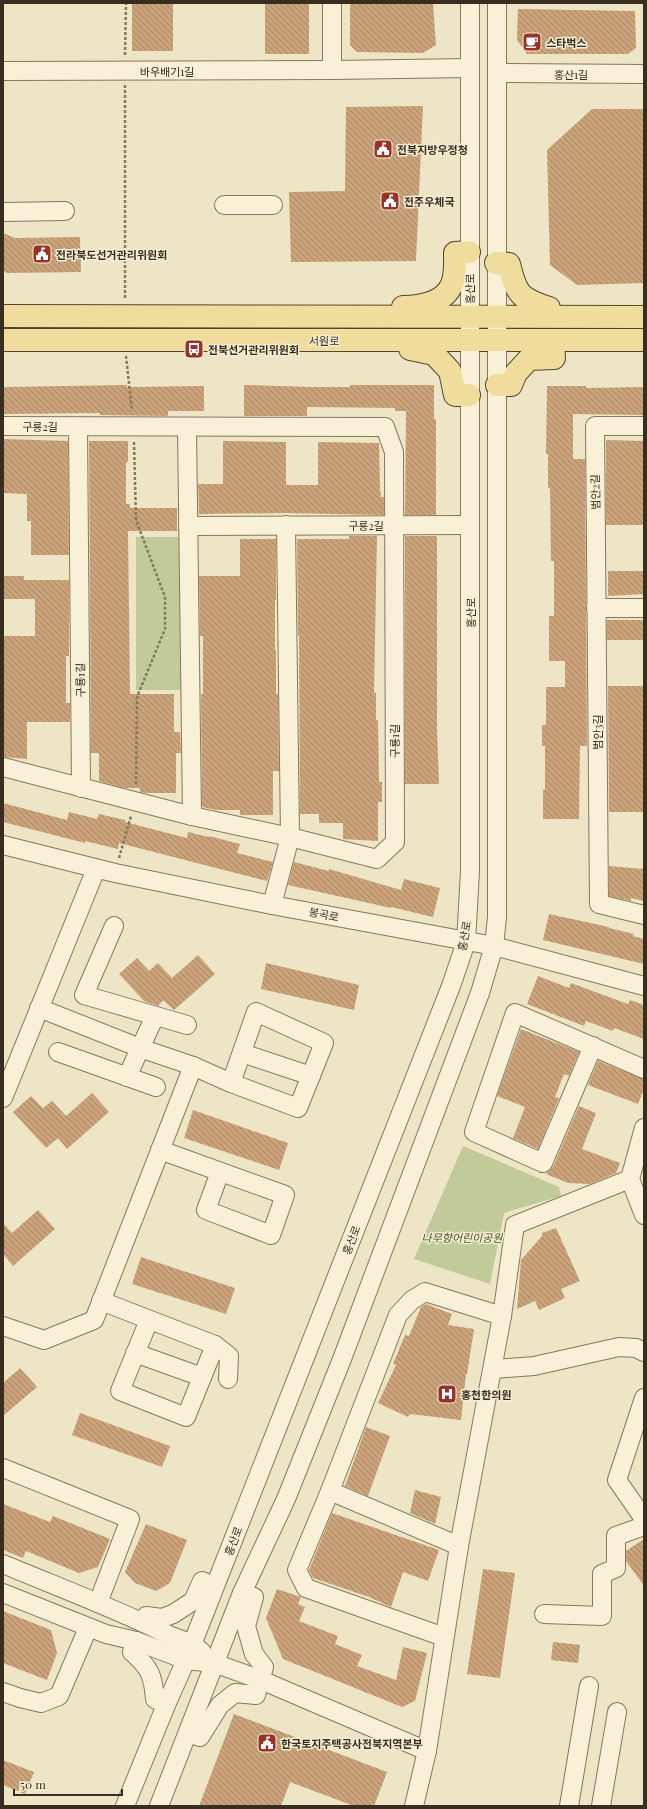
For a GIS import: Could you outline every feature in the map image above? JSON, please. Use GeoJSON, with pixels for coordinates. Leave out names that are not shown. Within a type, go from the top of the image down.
{"type":"FeatureCollection","features":[{"type":"Feature","properties":{"kind":"main road"},"geometry":{"type":"LineString","coordinates":[[392,317],[392,308],[417,307],[440,298],[451,286],[454,277],[455,253],[469,252]]}},
{"type":"Feature","properties":{"kind":"main road"},"geometry":{"type":"LineString","coordinates":[[496,262],[509,264],[517,290],[530,302],[549,308],[550,317]]}},
{"type":"Feature","properties":{"kind":"main road","name":"서원로"},"geometry":{"type":"LineString","coordinates":[[3,316],[469,318],[644,317]]}},
{"type":"Feature","properties":{"kind":"main road","name":"서원로"},"geometry":{"type":"LineString","coordinates":[[3,340],[644,340]]}},
{"type":"Feature","properties":{"kind":"main road"},"geometry":{"type":"LineString","coordinates":[[410,340],[410,349],[434,354],[450,371],[455,395],[469,395]]}},
{"type":"Feature","properties":{"kind":"main road"},"geometry":{"type":"LineString","coordinates":[[497,386],[511,385],[516,373],[529,359],[554,358],[553,340]]}},
{"type":"Feature","properties":{"kind":"street"},"geometry":{"type":"LineString","coordinates":[[332,3],[332,70]]}},
{"type":"Feature","properties":{"kind":"street","name":"홍산로"},"geometry":{"type":"LineString","coordinates":[[126,1806],[166,1705],[193,1644],[214,1586],[451,986],[466,942],[470,871],[470,3]]}},
{"type":"Feature","properties":{"kind":"street"},"geometry":{"type":"LineString","coordinates":[[159,1806],[189,1733],[214,1663],[242,1593],[286,1499],[342,1359],[480,993],[494,946],[497,917],[497,3]]}},
{"type":"Feature","properties":{"kind":"street","name":"바우배기1길"},"geometry":{"type":"LineString","coordinates":[[3,71],[470,68]]}},
{"type":"Feature","properties":{"kind":"street","name":"홍산1길"},"geometry":{"type":"LineString","coordinates":[[497,74],[644,74]]}},
{"type":"Feature","properties":{"kind":"street"},"geometry":{"type":"LineString","coordinates":[[224,205],[273,205]]}},
{"type":"Feature","properties":{"kind":"street"},"geometry":{"type":"LineString","coordinates":[[3,212],[65,211]]}},
{"type":"Feature","properties":{"kind":"street","name":"구룡2길"},"geometry":{"type":"LineString","coordinates":[[3,426],[384,427],[394,452],[394,525],[188,526]]}},
{"type":"Feature","properties":{"kind":"street","name":"범안2길"},"geometry":{"type":"LineString","coordinates":[[596,608],[595,426],[644,426]]}},
{"type":"Feature","properties":{"kind":"street","name":"구룡1길"},"geometry":{"type":"LineString","coordinates":[[78,427],[81,788]]}},
{"type":"Feature","properties":{"kind":"street"},"geometry":{"type":"LineString","coordinates":[[188,427],[192,816]]}},
{"type":"Feature","properties":{"kind":"street"},"geometry":{"type":"LineString","coordinates":[[272,905],[290,837],[286,525]]}},
{"type":"Feature","properties":{"kind":"street"},"geometry":{"type":"LineString","coordinates":[[394,525],[469,525]]}},
{"type":"Feature","properties":{"kind":"street","name":"구룡1길"},"geometry":{"type":"LineString","coordinates":[[3,768],[192,816],[290,837],[378,859],[395,842],[394,525]]}},
{"type":"Feature","properties":{"kind":"street"},"geometry":{"type":"LineString","coordinates":[[596,608],[644,608]]}},
{"type":"Feature","properties":{"kind":"street","name":"범안3길"},"geometry":{"type":"LineString","coordinates":[[596,608],[599,904],[644,915]]}},
{"type":"Feature","properties":{"kind":"street","name":"봉곡로"},"geometry":{"type":"LineString","coordinates":[[3,844],[115,873],[272,905],[494,946],[644,986]]}},
{"type":"Feature","properties":{"kind":"street"},"geometry":{"type":"LineString","coordinates":[[3,1098],[96,868]]}},
{"type":"Feature","properties":{"kind":"street"},"geometry":{"type":"LineString","coordinates":[[114,926],[84,995],[188,1025]]}},
{"type":"Feature","properties":{"kind":"street"},"geometry":{"type":"LineString","coordinates":[[39,1008],[140,1048],[193,1066],[231,1083],[298,1108],[324,1043],[256,1012],[231,1083]]}},
{"type":"Feature","properties":{"kind":"street"},"geometry":{"type":"LineString","coordinates":[[593,1046],[543,1163],[474,1132],[515,1013],[593,1046],[644,1068]]}},
{"type":"Feature","properties":{"kind":"street"},"geometry":{"type":"LineString","coordinates":[[127,1077],[155,1016]]}},
{"type":"Feature","properties":{"kind":"street"},"geometry":{"type":"LineString","coordinates":[[58,1052],[156,1087]]}},
{"type":"Feature","properties":{"kind":"street"},"geometry":{"type":"LineString","coordinates":[[242,1053],[311,1076]]}},
{"type":"Feature","properties":{"kind":"street"},"geometry":{"type":"LineString","coordinates":[[3,1326],[44,1340],[94,1320],[193,1066]]}},
{"type":"Feature","properties":{"kind":"street"},"geometry":{"type":"LineString","coordinates":[[644,1128],[630,1179],[644,1215]]}},
{"type":"Feature","properties":{"kind":"street"},"geometry":{"type":"LineString","coordinates":[[160,1150],[220,1172]]}},
{"type":"Feature","properties":{"kind":"street"},"geometry":{"type":"LineString","coordinates":[[414,1806],[427,1751],[459,1546],[493,1369],[515,1226],[630,1179]]}},
{"type":"Feature","properties":{"kind":"street"},"geometry":{"type":"LineString","coordinates":[[444,1637],[306,1588],[297,1570],[330,1491],[398,1315],[412,1300],[425,1292],[502,1316]]}},
{"type":"Feature","properties":{"kind":"street"},"geometry":{"type":"LineString","coordinates":[[101,1301],[215,1345],[229,1356],[228,1379]]}},
{"type":"Feature","properties":{"kind":"street"},"geometry":{"type":"LineString","coordinates":[[149,1320],[120,1391],[186,1417],[215,1345]]}},
{"type":"Feature","properties":{"kind":"street"},"geometry":{"type":"LineString","coordinates":[[493,1369],[534,1366],[619,1347],[636,1348],[644,1352]]}},
{"type":"Feature","properties":{"kind":"street"},"geometry":{"type":"LineString","coordinates":[[135,1354],[202,1378]]}},
{"type":"Feature","properties":{"kind":"street"},"geometry":{"type":"LineString","coordinates":[[644,1398],[617,1480],[644,1519]]}},
{"type":"Feature","properties":{"kind":"street"},"geometry":{"type":"LineString","coordinates":[[3,1468],[130,1519],[98,1603]]}},
{"type":"Feature","properties":{"kind":"street"},"geometry":{"type":"LineString","coordinates":[[330,1491],[459,1546]]}},
{"type":"Feature","properties":{"kind":"street"},"geometry":{"type":"LineString","coordinates":[[544,1614],[602,1616],[602,1574],[616,1568],[616,1536],[644,1526]]}},
{"type":"Feature","properties":{"kind":"street"},"geometry":{"type":"LineString","coordinates":[[3,1564],[145,1623],[172,1637],[193,1644],[214,1663]]}},
{"type":"Feature","properties":{"kind":"street"},"geometry":{"type":"LineString","coordinates":[[145,1623],[146,1616],[162,1618],[173,1614],[193,1601],[202,1581],[214,1586]]}},
{"type":"Feature","properties":{"kind":"street"},"geometry":{"type":"LineString","coordinates":[[3,1593],[88,1628],[136,1641],[186,1660],[214,1663],[261,1680],[427,1751]]}},
{"type":"Feature","properties":{"kind":"street"},"geometry":{"type":"LineString","coordinates":[[189,1733],[200,1737],[220,1705],[235,1693],[256,1695],[264,1667],[254,1654],[246,1626],[254,1597],[242,1593]]}},
{"type":"Feature","properties":{"kind":"street"},"geometry":{"type":"LineString","coordinates":[[3,1692],[41,1703],[59,1696],[88,1628]]}},
{"type":"Feature","properties":{"kind":"street"},"geometry":{"type":"LineString","coordinates":[[136,1641],[132,1652],[146,1664],[154,1682],[155,1699],[166,1705]]}},
{"type":"Feature","properties":{"kind":"street"},"geometry":{"type":"LineString","coordinates":[[568,1806],[589,1686]]}},
{"type":"Feature","properties":{"kind":"street"},"geometry":{"type":"LineString","coordinates":[[601,1806],[617,1712]]}},
{"type":"Feature","properties":{"kind":"path"},"geometry":{"type":"LineString","coordinates":[[126,3],[126,58]]}},
{"type":"Feature","properties":{"kind":"path"},"geometry":{"type":"LineString","coordinates":[[125,301],[126,81]]}},
{"type":"Feature","properties":{"kind":"path"},"geometry":{"type":"LineString","coordinates":[[115,873],[136,802],[137,697],[165,629],[165,597],[136,520],[134,427],[126,356]]}},
{"type":"Feature","properties":{"kind":"green space"},"geometry":{"type":"Polygon","coordinates":[[[136,537],[181,537],[181,690],[136,690],[136,537]]]}},
{"type":"Feature","properties":{"kind":"green space","name":"나무향어린이공원"},"geometry":{"type":"Polygon","coordinates":[[[463,1146],[559,1187],[561,1196],[504,1213],[490,1284],[414,1259],[463,1146]]]}},
{"type":"Feature","properties":{"kind":"building"},"geometry":{"type":"Polygon","coordinates":[[[132,3],[173,3],[173,51],[132,51],[132,3]]]}},
{"type":"Feature","properties":{"kind":"building"},"geometry":{"type":"Polygon","coordinates":[[[265,3],[309,3],[309,54],[265,54],[265,3]]]}},
{"type":"Feature","properties":{"kind":"building"},"geometry":{"type":"Polygon","coordinates":[[[350,3],[433,3],[436,45],[423,53],[357,52],[350,45],[350,3]]]}},
{"type":"Feature","properties":{"kind":"building"},"geometry":{"type":"Polygon","coordinates":[[[518,9],[635,11],[636,48],[628,54],[527,54],[517,40],[518,9]]]}},
{"type":"Feature","properties":{"kind":"building","name":"전북지방우정청"},"geometry":{"type":"Polygon","coordinates":[[[423,106],[416,261],[291,262],[289,192],[345,191],[346,107],[423,106]]]}},
{"type":"Feature","properties":{"kind":"building"},"geometry":{"type":"Polygon","coordinates":[[[592,109],[644,109],[644,283],[577,285],[550,265],[547,150],[592,109]]]}},
{"type":"Feature","properties":{"kind":"building","name":"전라북도선거관리위원회"},"geometry":{"type":"Polygon","coordinates":[[[3,233],[15,238],[80,237],[81,272],[7,273],[3,271],[3,233]]]}},
{"type":"Feature","properties":{"kind":"building"},"geometry":{"type":"Polygon","coordinates":[[[127,385],[127,387],[204,386],[204,411],[168,411],[168,416],[100,415],[100,413],[3,414],[3,387],[127,385]]]}},
{"type":"Feature","properties":{"kind":"building"},"geometry":{"type":"Polygon","coordinates":[[[244,385],[350,387],[350,385],[434,385],[434,419],[436,419],[436,515],[405,515],[406,411],[395,411],[395,408],[307,407],[307,416],[244,416],[244,385]]]}},
{"type":"Feature","properties":{"kind":"building"},"geometry":{"type":"Polygon","coordinates":[[[547,386],[586,386],[586,388],[644,387],[644,415],[573,414],[573,459],[585,459],[587,746],[580,746],[579,819],[543,819],[543,790],[545,790],[545,746],[542,746],[542,725],[546,725],[546,687],[565,687],[565,661],[549,661],[549,616],[554,616],[554,561],[551,561],[550,488],[548,488],[548,454],[546,454],[547,386]]]}},
{"type":"Feature","properties":{"kind":"building"},"geometry":{"type":"Polygon","coordinates":[[[3,439],[68,441],[69,555],[31,555],[31,521],[27,521],[27,494],[3,493],[3,439]]]}},
{"type":"Feature","properties":{"kind":"building"},"geometry":{"type":"Polygon","coordinates":[[[606,440],[644,441],[644,525],[606,525],[606,440]]]}},
{"type":"Feature","properties":{"kind":"building"},"geometry":{"type":"Polygon","coordinates":[[[89,441],[128,441],[128,462],[126,462],[126,504],[130,504],[130,508],[177,508],[177,531],[128,531],[130,694],[174,694],[174,732],[180,732],[181,753],[176,753],[176,793],[146,793],[140,792],[140,788],[124,788],[99,781],[99,753],[91,753],[89,441]]]}},
{"type":"Feature","properties":{"kind":"building"},"geometry":{"type":"Polygon","coordinates":[[[223,441],[286,442],[286,485],[318,485],[318,442],[379,443],[380,488],[381,497],[384,497],[384,515],[287,513],[199,514],[198,484],[223,484],[223,441]]]}},
{"type":"Feature","properties":{"kind":"building"},"geometry":{"type":"Polygon","coordinates":[[[349,536],[377,536],[374,693],[376,693],[376,720],[378,720],[379,782],[382,782],[382,802],[378,802],[378,841],[343,839],[343,823],[319,823],[319,814],[300,814],[297,539],[349,539],[349,536]]]}},
{"type":"Feature","properties":{"kind":"building"},"geometry":{"type":"Polygon","coordinates":[[[405,536],[436,536],[437,539],[437,728],[439,784],[405,784],[405,536]]]}},
{"type":"Feature","properties":{"kind":"building"},"geometry":{"type":"Polygon","coordinates":[[[240,539],[276,539],[275,650],[276,694],[278,694],[279,771],[273,771],[273,815],[240,815],[240,810],[216,810],[202,807],[201,694],[203,694],[203,636],[200,636],[199,576],[240,576],[240,539]]]}},
{"type":"Feature","properties":{"kind":"building"},"geometry":{"type":"Polygon","coordinates":[[[608,571],[644,571],[644,594],[608,596],[608,571]]]}},
{"type":"Feature","properties":{"kind":"building"},"geometry":{"type":"Polygon","coordinates":[[[3,576],[24,576],[24,580],[69,580],[69,656],[66,656],[66,703],[70,703],[70,722],[27,722],[27,759],[3,757],[3,636],[35,636],[35,599],[3,599],[3,576]]]}},
{"type":"Feature","properties":{"kind":"building"},"geometry":{"type":"Polygon","coordinates":[[[607,620],[644,620],[644,640],[607,640],[607,620]]]}},
{"type":"Feature","properties":{"kind":"building"},"geometry":{"type":"Polygon","coordinates":[[[608,686],[644,686],[644,812],[609,812],[608,686]]]}},
{"type":"Feature","properties":{"kind":"building"},"geometry":{"type":"Polygon","coordinates":[[[3,803],[67,820],[69,812],[97,819],[99,814],[187,838],[188,832],[209,836],[240,844],[237,853],[273,862],[267,881],[119,843],[118,849],[85,841],[85,843],[3,822],[3,803]]]}},
{"type":"Feature","properties":{"kind":"building"},"geometry":{"type":"Polygon","coordinates":[[[294,862],[329,871],[329,869],[401,890],[404,879],[440,888],[433,917],[288,885],[294,862]]]}},
{"type":"Feature","properties":{"kind":"building"},"geometry":{"type":"Polygon","coordinates":[[[609,866],[644,869],[644,901],[631,898],[631,901],[609,896],[609,866]]]}},
{"type":"Feature","properties":{"kind":"building"},"geometry":{"type":"Polygon","coordinates":[[[549,914],[609,927],[634,934],[633,936],[644,939],[644,964],[543,940],[549,914]]]}},
{"type":"Feature","properties":{"kind":"building"},"geometry":{"type":"Polygon","coordinates":[[[198,955],[215,974],[174,1010],[163,1000],[158,1006],[144,1001],[119,974],[137,958],[149,971],[158,963],[172,978],[198,955]]]}},
{"type":"Feature","properties":{"kind":"building"},"geometry":{"type":"Polygon","coordinates":[[[266,963],[359,985],[354,1010],[261,989],[266,963]]]}},
{"type":"Feature","properties":{"kind":"building"},"geometry":{"type":"Polygon","coordinates":[[[538,976],[569,988],[571,983],[628,1004],[630,1000],[644,1005],[644,1039],[614,1028],[613,1031],[586,1021],[584,1026],[527,1004],[538,976]]]}},
{"type":"Feature","properties":{"kind":"building"},"geometry":{"type":"Polygon","coordinates":[[[521,1029],[579,1052],[569,1076],[564,1074],[555,1097],[559,1098],[538,1149],[513,1138],[525,1107],[497,1096],[521,1029]]]}},
{"type":"Feature","properties":{"kind":"building"},"geometry":{"type":"Polygon","coordinates":[[[598,1061],[644,1079],[644,1089],[638,1104],[588,1085],[598,1061]]]}},
{"type":"Feature","properties":{"kind":"building"},"geometry":{"type":"Polygon","coordinates":[[[92,1093],[109,1112],[67,1149],[58,1138],[46,1148],[13,1112],[31,1096],[43,1108],[52,1101],[66,1116],[92,1093]]]}},
{"type":"Feature","properties":{"kind":"building"},"geometry":{"type":"Polygon","coordinates":[[[579,1106],[596,1113],[582,1149],[620,1163],[616,1173],[590,1184],[568,1183],[546,1174],[553,1167],[579,1106]]]}},
{"type":"Feature","properties":{"kind":"building"},"geometry":{"type":"Polygon","coordinates":[[[193,1110],[288,1143],[279,1170],[184,1138],[193,1110]]]}},
{"type":"Feature","properties":{"kind":"building"},"geometry":{"type":"Polygon","coordinates":[[[38,1210],[55,1229],[13,1266],[3,1254],[3,1223],[12,1233],[38,1210]]]}},
{"type":"Feature","properties":{"kind":"building"},"geometry":{"type":"Polygon","coordinates":[[[556,1228],[580,1281],[561,1289],[565,1298],[539,1310],[535,1301],[517,1309],[521,1260],[542,1236],[542,1233],[556,1228]]]}},
{"type":"Feature","properties":{"kind":"building"},"geometry":{"type":"Polygon","coordinates":[[[141,1257],[235,1288],[226,1314],[132,1284],[141,1257]]]}},
{"type":"Feature","properties":{"kind":"building"},"geometry":{"type":"Polygon","coordinates":[[[426,1304],[452,1314],[448,1325],[474,1329],[466,1374],[461,1420],[410,1414],[408,1417],[378,1403],[396,1365],[393,1364],[405,1335],[409,1336],[421,1307],[426,1304]]]}},
{"type":"Feature","properties":{"kind":"building"},"geometry":{"type":"Polygon","coordinates":[[[20,1368],[37,1387],[3,1416],[3,1383],[20,1368]]]}},
{"type":"Feature","properties":{"kind":"building"},"geometry":{"type":"Polygon","coordinates":[[[80,1413],[170,1446],[162,1467],[72,1435],[80,1413]]]}},
{"type":"Feature","properties":{"kind":"building"},"geometry":{"type":"Polygon","coordinates":[[[366,1427],[390,1436],[368,1496],[345,1486],[366,1427]]]}},
{"type":"Feature","properties":{"kind":"building"},"geometry":{"type":"Polygon","coordinates":[[[415,1490],[441,1497],[435,1524],[410,1513],[415,1490]]]}},
{"type":"Feature","properties":{"kind":"building"},"geometry":{"type":"Polygon","coordinates":[[[3,1504],[50,1522],[53,1516],[110,1539],[98,1567],[79,1573],[26,1551],[23,1558],[3,1550],[3,1504]]]}},
{"type":"Feature","properties":{"kind":"building"},"geometry":{"type":"Polygon","coordinates":[[[332,1513],[439,1550],[428,1581],[403,1572],[391,1607],[369,1597],[313,1578],[309,1570],[332,1513]]]}},
{"type":"Feature","properties":{"kind":"building"},"geometry":{"type":"Polygon","coordinates":[[[146,1524],[187,1540],[170,1583],[156,1591],[135,1583],[125,1572],[146,1524]]]}},
{"type":"Feature","properties":{"kind":"building"},"geometry":{"type":"Polygon","coordinates":[[[644,1539],[644,1586],[626,1561],[626,1551],[644,1539]]]}},
{"type":"Feature","properties":{"kind":"building"},"geometry":{"type":"Polygon","coordinates":[[[483,1569],[515,1573],[500,1678],[467,1674],[483,1569]]]}},
{"type":"Feature","properties":{"kind":"building"},"geometry":{"type":"Polygon","coordinates":[[[277,1589],[301,1597],[298,1604],[305,1607],[299,1621],[338,1636],[335,1644],[362,1655],[357,1666],[396,1680],[403,1647],[427,1653],[415,1701],[402,1707],[283,1659],[266,1618],[277,1589]]]}},
{"type":"Feature","properties":{"kind":"building"},"geometry":{"type":"Polygon","coordinates":[[[3,1611],[51,1630],[57,1653],[47,1680],[3,1663],[3,1611]]]}},
{"type":"Feature","properties":{"kind":"building"},"geometry":{"type":"Polygon","coordinates":[[[553,1642],[580,1645],[578,1663],[551,1660],[553,1642]]]}},
{"type":"Feature","properties":{"kind":"building","name":"한국토지주택공사전북지역본부"},"geometry":{"type":"Polygon","coordinates":[[[234,1714],[387,1772],[374,1806],[354,1806],[290,1782],[281,1806],[199,1806],[234,1714]]]}},
{"type":"Feature","properties":{"kind":"building"},"geometry":{"type":"Polygon","coordinates":[[[3,1760],[34,1772],[25,1794],[3,1785],[3,1760]]]}},
{"type":"Feature","properties":{"kind":"place","name":"스타벅스"},"geometry":{"type":"Point","coordinates":[532,42]}},
{"type":"Feature","properties":{"kind":"place","name":"전북지방우정청"},"geometry":{"type":"Point","coordinates":[383,149]}},
{"type":"Feature","properties":{"kind":"place","name":"전주우체국"},"geometry":{"type":"Point","coordinates":[390,201]}},
{"type":"Feature","properties":{"kind":"place","name":"전라북도선거관리위원회"},"geometry":{"type":"Point","coordinates":[42,254]}},
{"type":"Feature","properties":{"kind":"place","name":"전북선거관리위원회"},"geometry":{"type":"Point","coordinates":[194,349]}},
{"type":"Feature","properties":{"kind":"place","name":"홍천한의원"},"geometry":{"type":"Point","coordinates":[447,1394]}},
{"type":"Feature","properties":{"kind":"place","name":"한국토지주택공사전북지역본부"},"geometry":{"type":"Point","coordinates":[267,1743]}}]}
